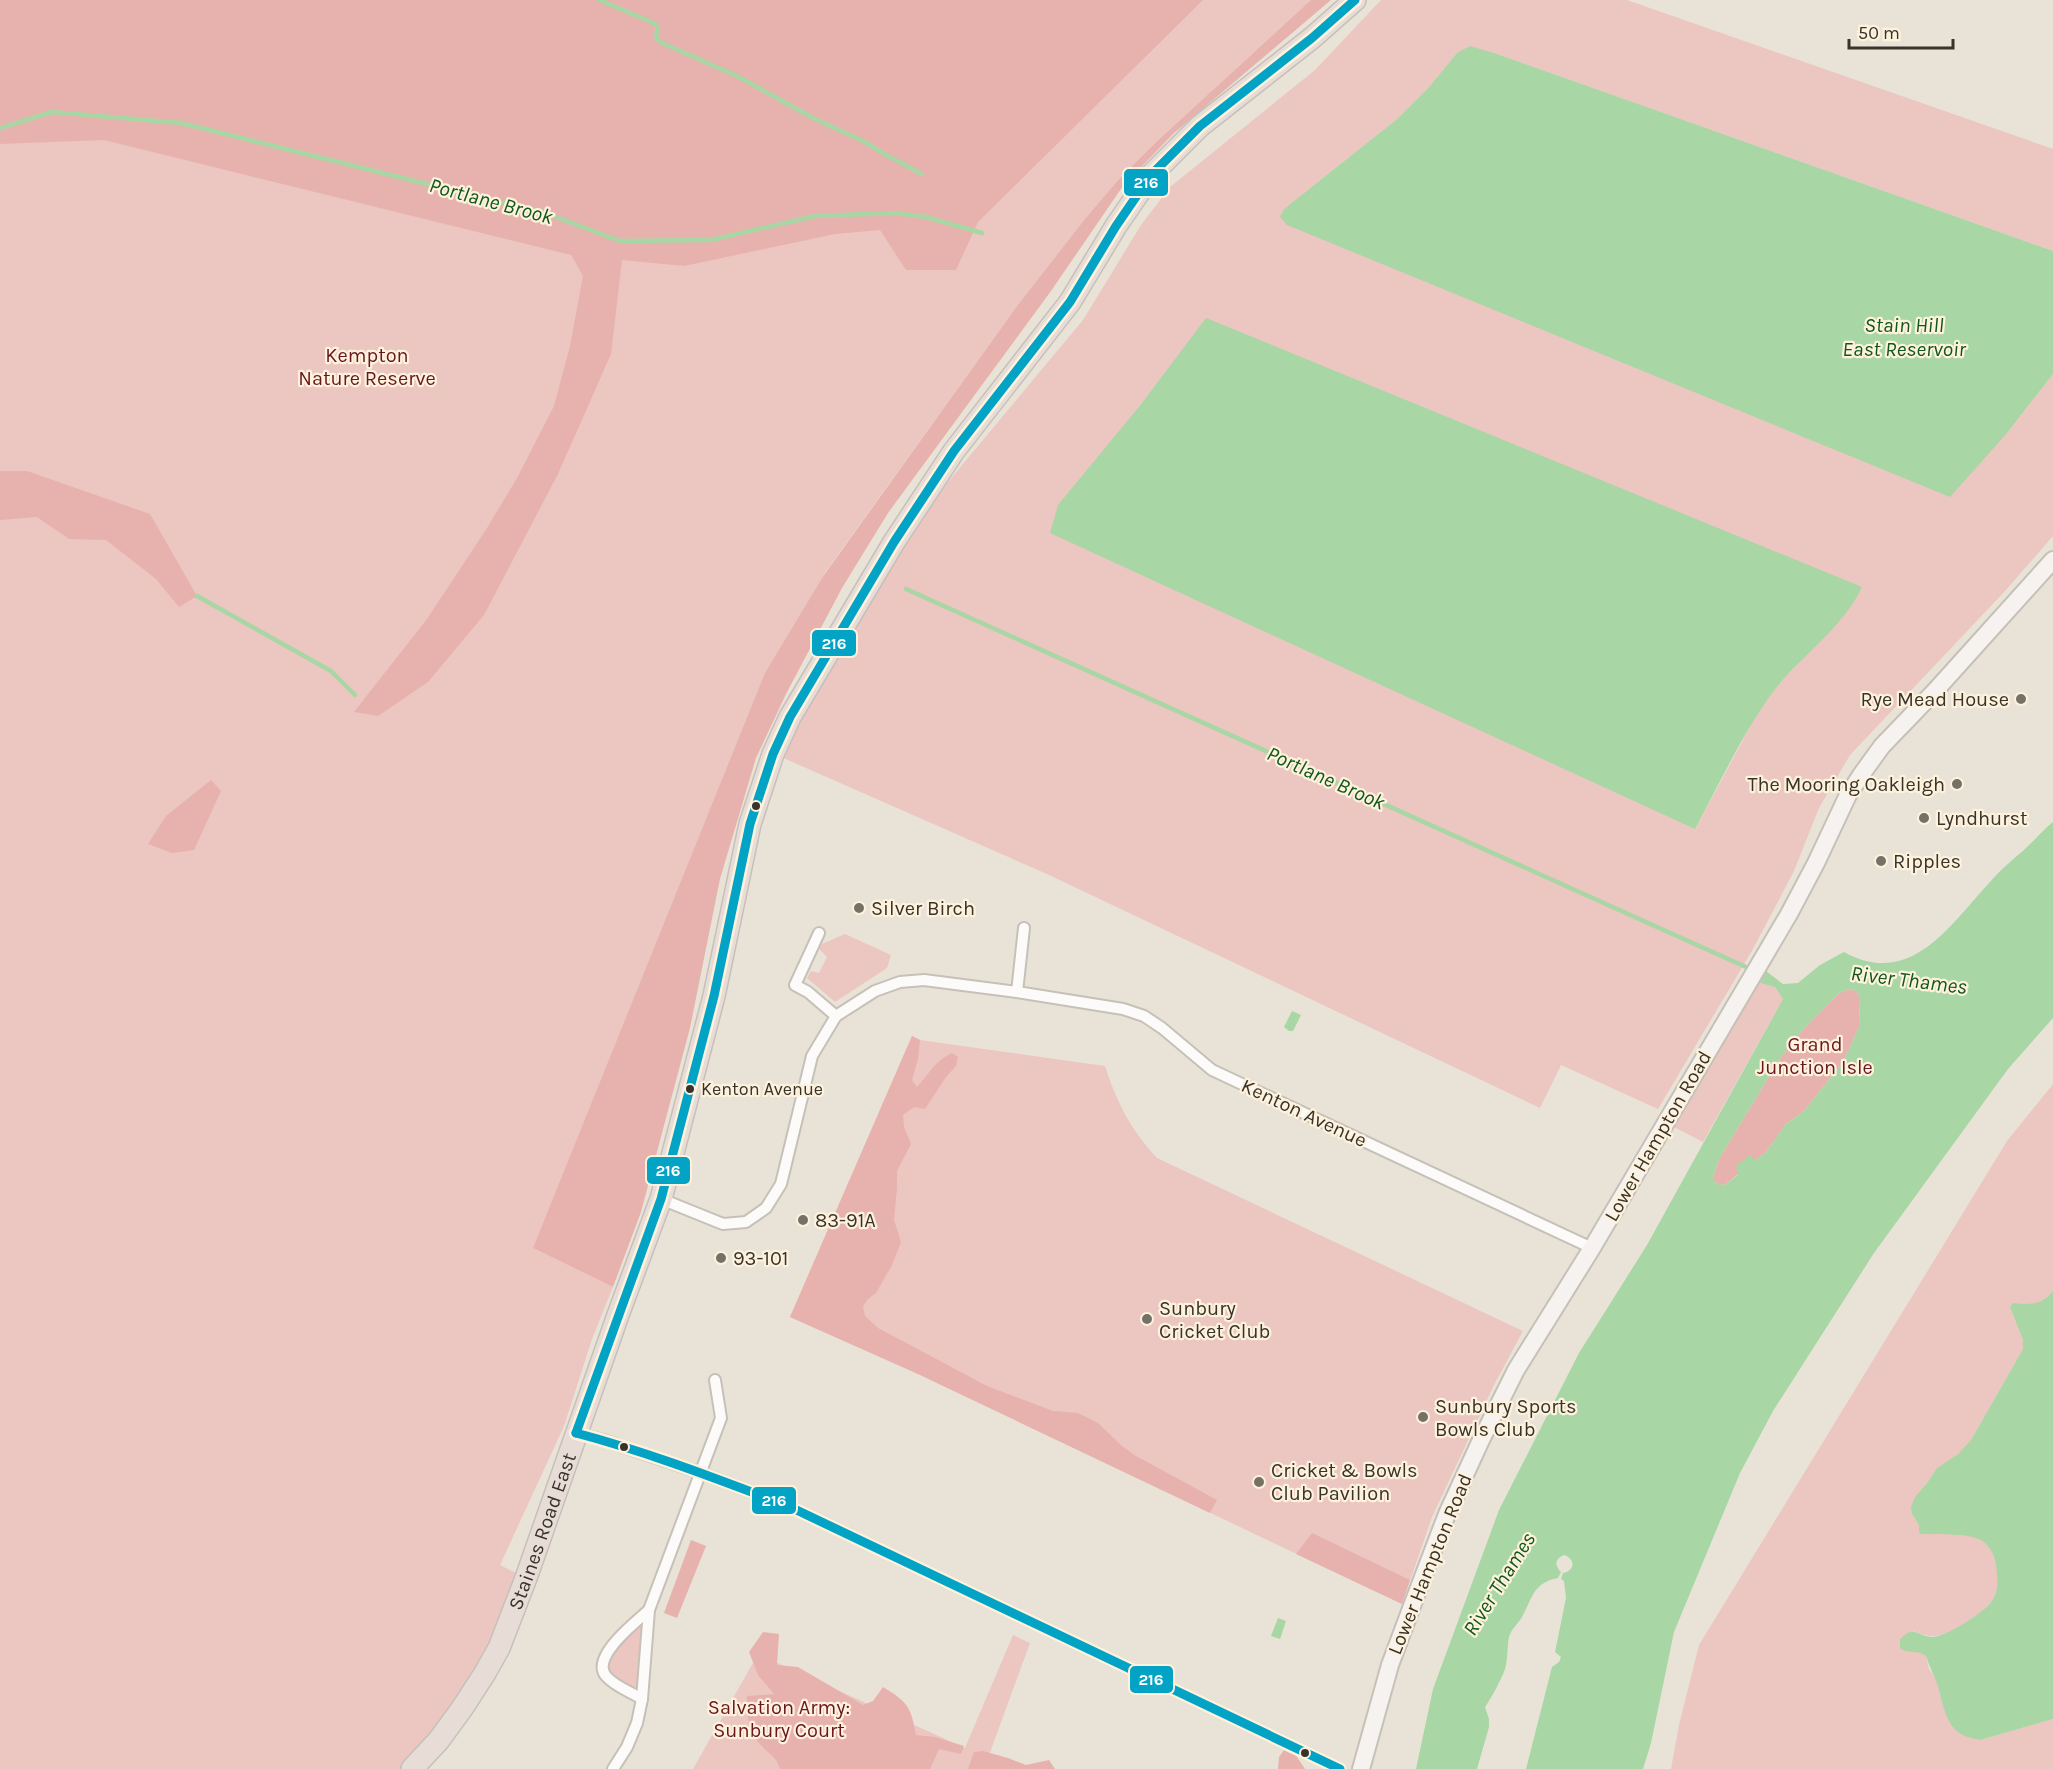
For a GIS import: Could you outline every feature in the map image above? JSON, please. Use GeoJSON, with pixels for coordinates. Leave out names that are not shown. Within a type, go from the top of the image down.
{"type":"FeatureCollection","features":[{"type":"Feature","properties":{"kind":"highway","name":"Staines Road East"},"geometry":{"type":"LineString","coordinates":[[412,1769],[439,1740],[464,1707],[499,1648],[526,1578],[661,1199],[714,996],[750,824],[773,754],[790,717],[906,524],[954,451],[1070,302],[1116,226],[1151,175],[1200,126],[1312,38],[1354,0]]}},
{"type":"Feature","properties":{"kind":"street","name":"Lower Hampton Road"},"geometry":{"type":"LineString","coordinates":[[1361,1769],[1390,1665],[1447,1514],[1480,1440],[1516,1370],[1592,1248],[1802,892],[1848,795],[1860,775],[1882,746],[2053,560]]}},
{"type":"Feature","properties":{"kind":"street"},"geometry":{"type":"LineString","coordinates":[[1017,992],[1024,928]]}},
{"type":"Feature","properties":{"kind":"street"},"geometry":{"type":"LineString","coordinates":[[819,933],[795,985],[808,992],[836,1016]]}},
{"type":"Feature","properties":{"kind":"street","name":"Kenton Avenue"},"geometry":{"type":"LineString","coordinates":[[661,1199],[723,1224],[746,1222],[766,1208],[781,1184],[812,1056],[836,1016],[875,991],[900,982],[924,980],[1017,992],[1123,1010],[1144,1016],[1212,1070],[1592,1248]]}},
{"type":"Feature","properties":{"kind":"street"},"geometry":{"type":"LineString","coordinates":[[613,1769],[638,1723],[649,1610],[721,1418],[715,1380]]}},
{"type":"Feature","properties":{"kind":"street"},"geometry":{"type":"LineString","coordinates":[[576,1433],[701,1473],[786,1505],[1340,1769]]}},
{"type":"Feature","properties":{"kind":"street"},"geometry":{"type":"LineString","coordinates":[[642,1699],[609,1679],[603,1673],[602,1663],[604,1654],[610,1647],[649,1610]]}},
{"type":"Feature","properties":{"kind":"green space","name":"Kempton Nature Reserve"},"geometry":{"type":"Polygon","coordinates":[[[0,0],[1311,0],[1155,143],[1119,179],[1084,220],[1017,306],[824,574],[533,1248],[613,1287],[592,1339],[564,1426],[500,1565],[526,1578],[510,1621],[412,1769],[0,1769],[0,0]]]}},
{"type":"Feature","properties":{"kind":"green space"},"geometry":{"type":"Polygon","coordinates":[[[0,0],[1203,0],[978,222],[956,270],[906,270],[880,230],[835,234],[684,266],[622,260],[611,354],[558,474],[484,615],[428,682],[378,716],[354,712],[427,619],[487,528],[517,478],[554,406],[570,346],[583,276],[571,255],[104,140],[0,144],[0,0]]]}},
{"type":"Feature","properties":{"kind":"green space"},"geometry":{"type":"Polygon","coordinates":[[[1311,0],[1331,0],[1173,134],[1123,186],[1051,291],[888,513],[842,588],[786,694],[756,758],[720,879],[690,1028],[641,1212],[613,1287],[533,1248],[765,673],[824,575],[1017,306],[1084,220],[1119,179],[1155,143],[1311,0]]]}},
{"type":"Feature","properties":{"kind":"green space"},"geometry":{"type":"Polygon","coordinates":[[[1381,0],[1627,0],[2053,149],[2053,251],[1497,54],[1457,53],[1429,87],[1397,119],[1284,209],[2007,433],[2053,374],[2053,536],[2006,590],[1850,755],[1819,808],[1794,871],[1753,949],[1658,1109],[1561,1065],[1540,1108],[1049,875],[781,757],[874,590],[927,507],[1083,320],[1141,225],[1170,187],[1315,70],[1381,0]],[[1180,353],[1138,408],[1696,828],[1754,719],[1774,690],[1803,657],[1180,353]]]}},
{"type":"Feature","properties":{"kind":"green space"},"geometry":{"type":"Polygon","coordinates":[[[0,471],[27,471],[150,514],[197,596],[179,607],[156,579],[106,540],[69,539],[37,517],[0,520],[0,471]]]}},
{"type":"Feature","properties":{"kind":"green space"},"geometry":{"type":"Polygon","coordinates":[[[211,780],[221,791],[194,850],[172,853],[148,844],[166,816],[211,780]]]}},
{"type":"Feature","properties":{"kind":"green space"},"geometry":{"type":"Polygon","coordinates":[[[845,934],[891,955],[887,968],[835,1002],[807,978],[811,971],[819,973],[827,957],[819,949],[822,944],[845,934]]]}},
{"type":"Feature","properties":{"kind":"green space"},"geometry":{"type":"Polygon","coordinates":[[[1760,981],[1775,987],[1783,999],[1703,1142],[1672,1126],[1760,981]]]}},
{"type":"Feature","properties":{"kind":"green space","name":"Grand Junction Isle"},"geometry":{"type":"Polygon","coordinates":[[[1849,989],[1856,991],[1860,998],[1859,1027],[1843,1062],[1804,1111],[1786,1124],[1766,1152],[1726,1184],[1720,1185],[1714,1181],[1719,1159],[1779,1060],[1800,1033],[1839,993],[1849,989]]]}},
{"type":"Feature","properties":{"kind":"green space","name":"Sunbury Cricket Club"},"geometry":{"type":"Polygon","coordinates":[[[912,1036],[920,1040],[1105,1066],[1126,1115],[1157,1158],[1523,1331],[1494,1385],[1432,1517],[1402,1604],[918,1374],[790,1317],[912,1036]]]}},
{"type":"Feature","properties":{"kind":"green space"},"geometry":{"type":"Polygon","coordinates":[[[912,1036],[920,1040],[912,1080],[917,1087],[942,1059],[952,1053],[958,1057],[956,1066],[925,1109],[914,1107],[903,1115],[904,1127],[911,1144],[897,1171],[894,1220],[901,1242],[892,1265],[876,1293],[863,1306],[865,1316],[878,1328],[987,1386],[1053,1411],[1078,1413],[1098,1423],[1136,1456],[1217,1500],[1210,1513],[918,1374],[790,1317],[912,1036]]]}},
{"type":"Feature","properties":{"kind":"green space"},"geometry":{"type":"Polygon","coordinates":[[[2053,1084],[2053,1291],[2039,1302],[2010,1307],[2023,1340],[2023,1349],[1971,1440],[1958,1454],[1937,1468],[1915,1497],[1912,1514],[1919,1525],[1921,1534],[1977,1537],[1990,1548],[1998,1574],[1993,1599],[1967,1622],[1949,1632],[1935,1636],[1913,1631],[1926,1656],[1929,1669],[1980,1740],[2053,1719],[2053,1769],[1671,1769],[1679,1725],[1699,1645],[2007,1141],[2053,1084]]]}},
{"type":"Feature","properties":{"kind":"green space"},"geometry":{"type":"Polygon","coordinates":[[[1312,1533],[1410,1580],[1402,1604],[1296,1554],[1312,1533]]]}},
{"type":"Feature","properties":{"kind":"green space"},"geometry":{"type":"Polygon","coordinates":[[[691,1540],[706,1546],[677,1618],[664,1613],[691,1540]]]}},
{"type":"Feature","properties":{"kind":"green space"},"geometry":{"type":"Polygon","coordinates":[[[649,1610],[642,1699],[609,1679],[605,1654],[649,1610]]]}},
{"type":"Feature","properties":{"kind":"green space","name":"Salvation Army: Sunbury Court"},"geometry":{"type":"Polygon","coordinates":[[[763,1632],[779,1634],[777,1665],[798,1667],[863,1705],[873,1701],[883,1687],[907,1706],[916,1735],[935,1737],[964,1746],[961,1754],[939,1749],[930,1769],[780,1769],[774,1758],[755,1738],[747,1714],[747,1696],[774,1694],[758,1675],[749,1652],[763,1632]]]}},
{"type":"Feature","properties":{"kind":"green space","name":"Salvation Army: Sunbury Court"},"geometry":{"type":"Polygon","coordinates":[[[1013,1635],[1030,1643],[988,1758],[1012,1769],[693,1769],[758,1654],[965,1748],[1013,1635]]]}},
{"type":"Feature","properties":{"kind":"green space"},"geometry":{"type":"Polygon","coordinates":[[[1284,1750],[1293,1751],[1305,1769],[1278,1769],[1279,1757],[1284,1750]]]}},
{"type":"Feature","properties":{"kind":"green space"},"geometry":{"type":"Polygon","coordinates":[[[983,1751],[1026,1765],[1049,1760],[1055,1769],[968,1769],[974,1752],[983,1751]]]}},
{"type":"Feature","properties":{"kind":"water","name":"Stain Hill East Reservoir"},"geometry":{"type":"Polygon","coordinates":[[[1470,46],[2053,251],[2053,374],[2007,433],[1950,497],[1287,225],[1280,217],[1284,209],[1397,119],[1429,87],[1457,53],[1470,46]]]}},
{"type":"Feature","properties":{"kind":"water"},"geometry":{"type":"Polygon","coordinates":[[[1206,318],[1862,587],[1854,602],[1833,629],[1773,692],[1741,742],[1695,829],[1050,533],[1058,505],[1138,408],[1206,318]]]}},
{"type":"Feature","properties":{"kind":"water","name":"River Thames"},"geometry":{"type":"Polygon","coordinates":[[[2053,822],[2053,1018],[2008,1069],[1874,1253],[1773,1411],[1740,1473],[1674,1632],[1651,1743],[1643,1769],[1526,1769],[1552,1667],[1559,1662],[1561,1657],[1555,1652],[1566,1598],[1564,1581],[1561,1579],[1563,1573],[1572,1567],[1571,1559],[1564,1555],[1556,1562],[1561,1572],[1558,1578],[1543,1583],[1539,1587],[1510,1634],[1505,1669],[1485,1707],[1489,1727],[1477,1769],[1416,1769],[1433,1689],[1499,1510],[1579,1353],[1647,1245],[1783,999],[1775,987],[1761,983],[1766,971],[1783,984],[1798,983],[1820,965],[1844,952],[1868,961],[1889,963],[1909,957],[1927,947],[1944,933],[1999,873],[2053,822]],[[1849,989],[1839,993],[1800,1033],[1779,1060],[1719,1159],[1714,1181],[1720,1185],[1726,1184],[1738,1175],[1736,1166],[1750,1155],[1756,1160],[1766,1152],[1786,1124],[1804,1111],[1843,1062],[1859,1027],[1860,998],[1856,991],[1849,989]]]}},
{"type":"Feature","properties":{"kind":"water"},"geometry":{"type":"Polygon","coordinates":[[[1292,1011],[1301,1015],[1293,1031],[1289,1031],[1284,1027],[1292,1011]]]}},
{"type":"Feature","properties":{"kind":"water"},"geometry":{"type":"Polygon","coordinates":[[[2053,1291],[2053,1719],[1980,1740],[1962,1735],[1949,1721],[1926,1656],[1903,1650],[1900,1648],[1900,1640],[1904,1635],[1912,1632],[1932,1637],[1946,1633],[1964,1624],[1987,1607],[1997,1589],[1994,1558],[1990,1549],[1979,1539],[1963,1535],[1921,1534],[1911,1507],[1915,1497],[1937,1468],[1958,1454],[1971,1440],[2023,1349],[2023,1340],[2010,1307],[2013,1303],[2030,1304],[2040,1301],[2053,1291]]]}},
{"type":"Feature","properties":{"kind":"water"},"geometry":{"type":"Polygon","coordinates":[[[1278,1618],[1286,1621],[1280,1639],[1271,1636],[1278,1618]]]}},
{"type":"Feature","properties":{"kind":"waterway"},"geometry":{"type":"LineString","coordinates":[[599,0],[654,23],[658,28],[656,37],[660,42],[739,77],[922,174]]}},
{"type":"Feature","properties":{"kind":"waterway","name":"Portlane Brook"},"geometry":{"type":"LineString","coordinates":[[0,128],[52,112],[181,123],[548,214],[620,241],[711,240],[815,216],[896,213],[926,217],[982,233]]}},
{"type":"Feature","properties":{"kind":"waterway","name":"Portlane Brook"},"geometry":{"type":"LineString","coordinates":[[906,589],[1746,967]]}},
{"type":"Feature","properties":{"kind":"waterway"},"geometry":{"type":"LineString","coordinates":[[197,596],[331,671],[355,695]]}},
{"type":"Feature","properties":{"kind":"transit line","name":"216"},"geometry":{"type":"LineString","coordinates":[[576,1433],[661,1199],[714,996],[750,824],[773,754],[790,717],[894,542],[954,451],[1070,302],[1116,226],[1151,175],[1200,126],[1312,38],[1355,0]]}},
{"type":"Feature","properties":{"kind":"transit line","name":"216"},"geometry":{"type":"LineString","coordinates":[[576,1433],[656,1457],[786,1505],[1340,1769]]}},
{"type":"Feature","properties":{"kind":"place","name":"Rye Mead House"},"geometry":{"type":"Point","coordinates":[2021,699]}},
{"type":"Feature","properties":{"kind":"place","name":"The Mooring Oakleigh"},"geometry":{"type":"Point","coordinates":[1957,784]}},
{"type":"Feature","properties":{"kind":"place","name":"Lyndhurst"},"geometry":{"type":"Point","coordinates":[1924,818]}},
{"type":"Feature","properties":{"kind":"place","name":"Ripples"},"geometry":{"type":"Point","coordinates":[1881,861]}},
{"type":"Feature","properties":{"kind":"place","name":"Silver Birch"},"geometry":{"type":"Point","coordinates":[859,908]}},
{"type":"Feature","properties":{"kind":"place","name":"Kenton Avenue"},"geometry":{"type":"Point","coordinates":[690,1089]}},
{"type":"Feature","properties":{"kind":"place","name":"83-91A"},"geometry":{"type":"Point","coordinates":[803,1220]}},
{"type":"Feature","properties":{"kind":"place","name":"93-101"},"geometry":{"type":"Point","coordinates":[721,1258]}},
{"type":"Feature","properties":{"kind":"place","name":"Sunbury Cricket Club"},"geometry":{"type":"Point","coordinates":[1147,1319]}},
{"type":"Feature","properties":{"kind":"place","name":"Sunbury Sports Bowls Club"},"geometry":{"type":"Point","coordinates":[1423,1417]}},
{"type":"Feature","properties":{"kind":"place","name":"Cricket & Bowls Club Pavilion"},"geometry":{"type":"Point","coordinates":[1259,1482]}}]}
